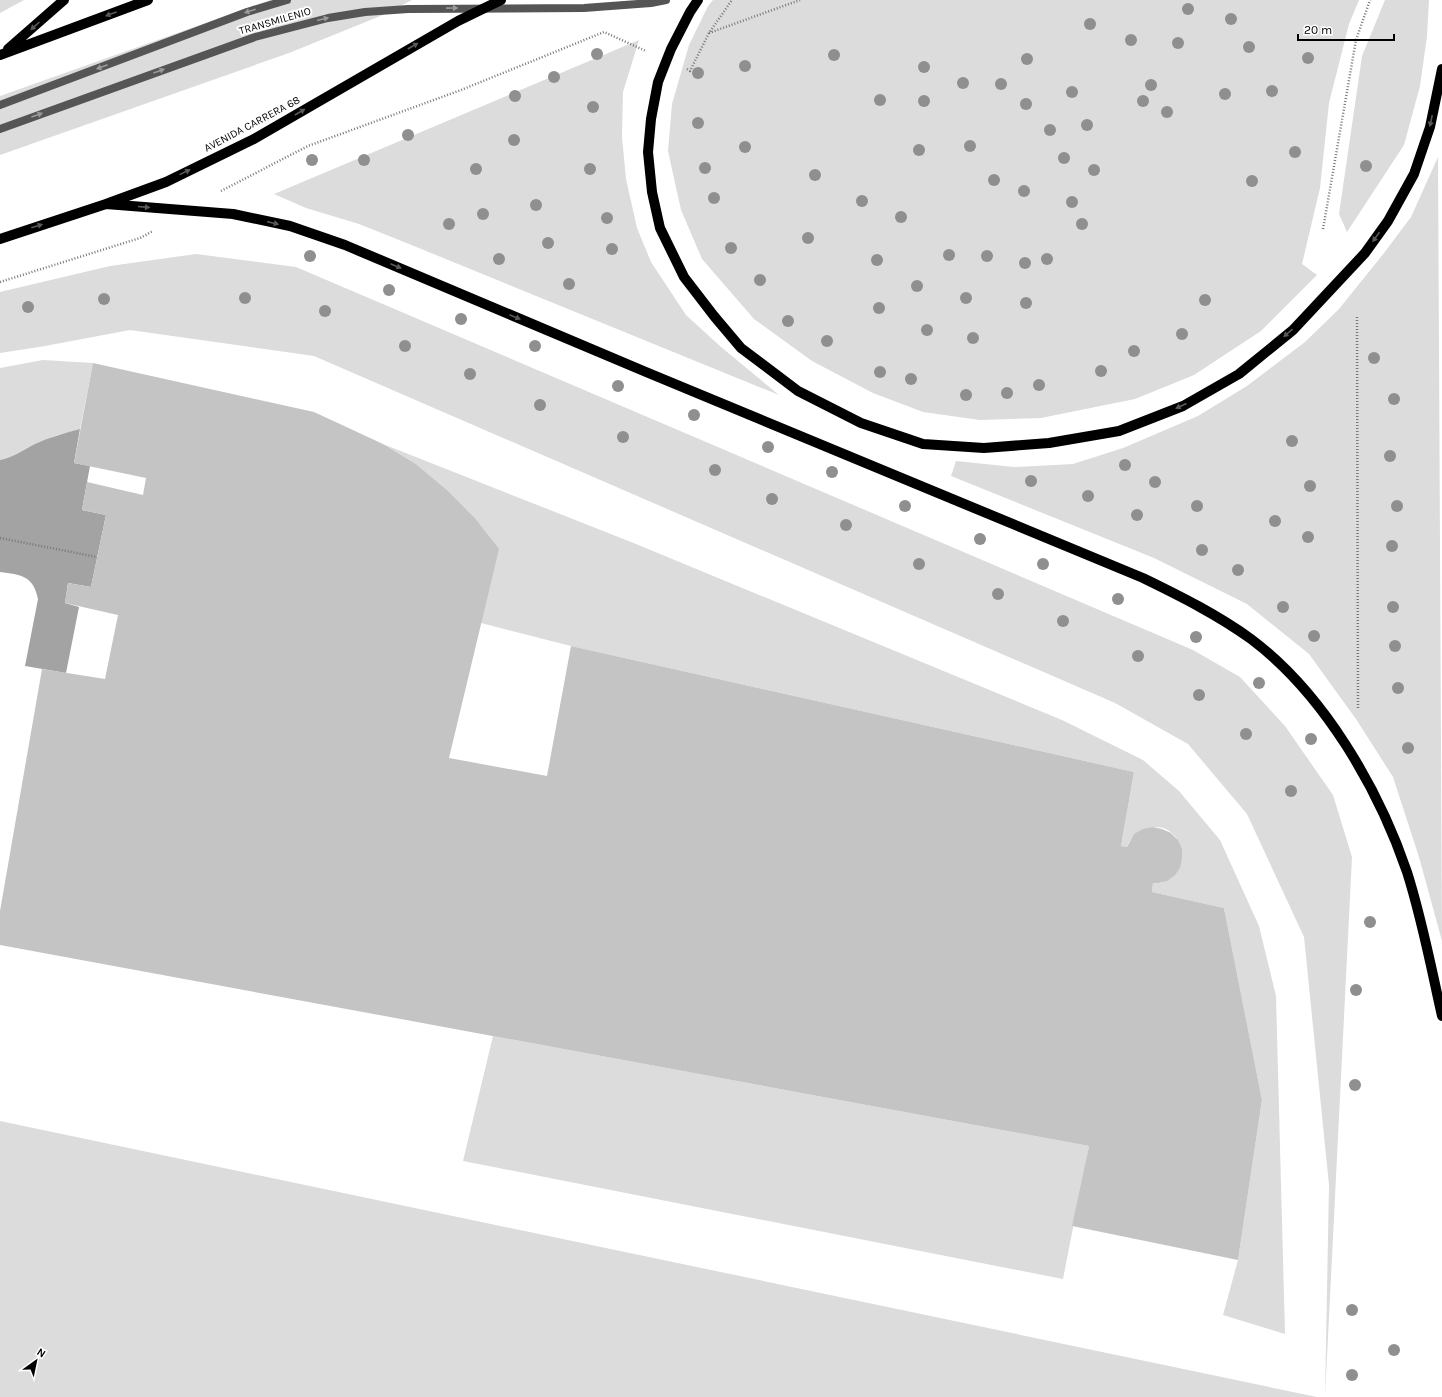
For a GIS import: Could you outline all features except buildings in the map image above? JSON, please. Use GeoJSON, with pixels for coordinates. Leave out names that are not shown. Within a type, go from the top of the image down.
{"type":"FeatureCollection","features":[{"type":"Feature","properties":{"kind":"main road"},"geometry":{"type":"LineString","coordinates":[[2,54],[64,0]]}},
{"type":"Feature","properties":{"kind":"main road"},"geometry":{"type":"LineString","coordinates":[[2,54],[148,0]]}},
{"type":"Feature","properties":{"kind":"main road","name":"AVENIDA CARRERA 68"},"geometry":{"type":"LineString","coordinates":[[0,238],[106,204],[166,182],[254,139],[438,32],[501,0]]}},
{"type":"Feature","properties":{"kind":"main road"},"geometry":{"type":"LineString","coordinates":[[698,0],[690,12],[671,49],[658,82],[651,119],[648,152],[652,192],[660,228],[684,277],[741,348],[798,391],[861,423],[924,444],[984,448],[1050,443],[1119,431],[1183,406],[1239,374],[1293,330],[1365,253],[1388,221],[1414,174],[1430,127],[1442,69]]}},
{"type":"Feature","properties":{"kind":"main road"},"geometry":{"type":"LineString","coordinates":[[106,204],[233,214],[290,226],[345,245],[646,372],[1143,578],[1194,603],[1251,639],[1295,678],[1334,727],[1358,766],[1386,819],[1406,871],[1421,921],[1442,1016]]}},
{"type":"Feature","properties":{"kind":"lane","name":"TRANSMILENIO"},"geometry":{"type":"LineString","coordinates":[[0,105],[247,12],[287,0]]}},
{"type":"Feature","properties":{"kind":"lane","name":"TRANSMILENIO"},"geometry":{"type":"LineString","coordinates":[[0,129],[255,37],[328,18],[365,12],[408,9],[584,8],[652,3],[666,0]]}},
{"type":"Feature","properties":{"kind":"path"},"geometry":{"type":"LineString","coordinates":[[690,71],[709,33],[732,0]]}},
{"type":"Feature","properties":{"kind":"path"},"geometry":{"type":"LineString","coordinates":[[709,33],[800,0]]}},
{"type":"Feature","properties":{"kind":"path"},"geometry":{"type":"LineString","coordinates":[[1323,229],[1356,40],[1370,0]]}},
{"type":"Feature","properties":{"kind":"path"},"geometry":{"type":"LineString","coordinates":[[232,184],[308,146],[461,90],[604,32]]}},
{"type":"Feature","properties":{"kind":"path"},"geometry":{"type":"LineString","coordinates":[[0,282],[140,238]]}},
{"type":"Feature","properties":{"kind":"path"},"geometry":{"type":"LineString","coordinates":[[1357,317],[1358,710]]}},
{"type":"Feature","properties":{"kind":"path"},"geometry":{"type":"LineString","coordinates":[[0,538],[97,557]]}},
{"type":"Feature","properties":{"kind":"shaded area"},"geometry":{"type":"Polygon","coordinates":[[[0,0],[24,0],[0,13],[0,0]]]}},
{"type":"Feature","properties":{"kind":"shaded area"},"geometry":{"type":"Polygon","coordinates":[[[270,0],[412,0],[383,15],[289,53],[0,155],[0,96],[270,0]]]}},
{"type":"Feature","properties":{"kind":"shaded area"},"geometry":{"type":"Polygon","coordinates":[[[713,0],[1359,0],[1349,24],[1329,103],[1320,188],[1302,264],[1317,275],[1261,331],[1194,375],[1135,399],[1041,418],[980,420],[923,412],[873,393],[812,361],[754,319],[702,259],[681,210],[668,151],[672,104],[689,45],[708,6],[713,0]]]}},
{"type":"Feature","properties":{"kind":"shaded area"},"geometry":{"type":"Polygon","coordinates":[[[1385,0],[1429,0],[1427,36],[1420,86],[1404,145],[1347,232],[1339,214],[1362,56],[1385,0]]]}},
{"type":"Feature","properties":{"kind":"shaded area"},"geometry":{"type":"Polygon","coordinates":[[[639,40],[623,92],[622,137],[626,179],[637,228],[651,262],[686,315],[721,347],[779,395],[359,224],[306,208],[274,194],[639,40]]]}},
{"type":"Feature","properties":{"kind":"shaded area"},"geometry":{"type":"Polygon","coordinates":[[[1438,157],[1442,941],[1419,857],[1393,777],[1356,719],[1309,654],[1247,604],[1154,558],[951,476],[956,461],[1014,467],[1073,464],[1123,448],[1198,416],[1247,386],[1305,342],[1339,309],[1411,217],[1438,157]]]}},
{"type":"Feature","properties":{"kind":"shaded area"},"geometry":{"type":"Polygon","coordinates":[[[196,254],[296,267],[1193,650],[1240,677],[1285,726],[1333,795],[1352,857],[1325,1397],[1329,1185],[1304,937],[1247,814],[1188,744],[1115,703],[314,356],[130,330],[0,353],[0,292],[110,266],[196,254]]]}},
{"type":"Feature","properties":{"kind":"shaded area"},"geometry":{"type":"Polygon","coordinates":[[[43,360],[93,363],[80,429],[55,436],[12,457],[0,460],[0,368],[43,360]]]}},
{"type":"Feature","properties":{"kind":"shaded area"},"geometry":{"type":"Polygon","coordinates":[[[80,429],[74,463],[90,466],[82,510],[106,515],[91,587],[68,583],[65,603],[79,607],[66,673],[25,666],[38,599],[33,585],[25,578],[14,574],[0,572],[0,460],[14,455],[46,439],[80,429]]]}},
{"type":"Feature","properties":{"kind":"shaded area"},"geometry":{"type":"Polygon","coordinates":[[[383,444],[636,544],[1062,720],[1143,760],[1179,791],[1220,840],[1259,926],[1276,996],[1285,1334],[1223,1315],[1238,1260],[1262,1100],[1224,908],[1152,892],[1153,883],[1162,882],[1170,878],[1179,866],[1181,850],[1179,843],[1175,836],[1169,831],[1162,828],[1153,827],[1132,838],[1127,847],[1121,846],[1134,772],[571,646],[481,623],[474,517],[447,490],[416,464],[383,444]]]}},
{"type":"Feature","properties":{"kind":"shaded area"},"geometry":{"type":"Polygon","coordinates":[[[493,1036],[1089,1146],[1063,1279],[463,1161],[493,1036]]]}},
{"type":"Feature","properties":{"kind":"shaded area"},"geometry":{"type":"Polygon","coordinates":[[[0,1121],[1317,1397],[0,1397],[0,1121]]]}}]}
